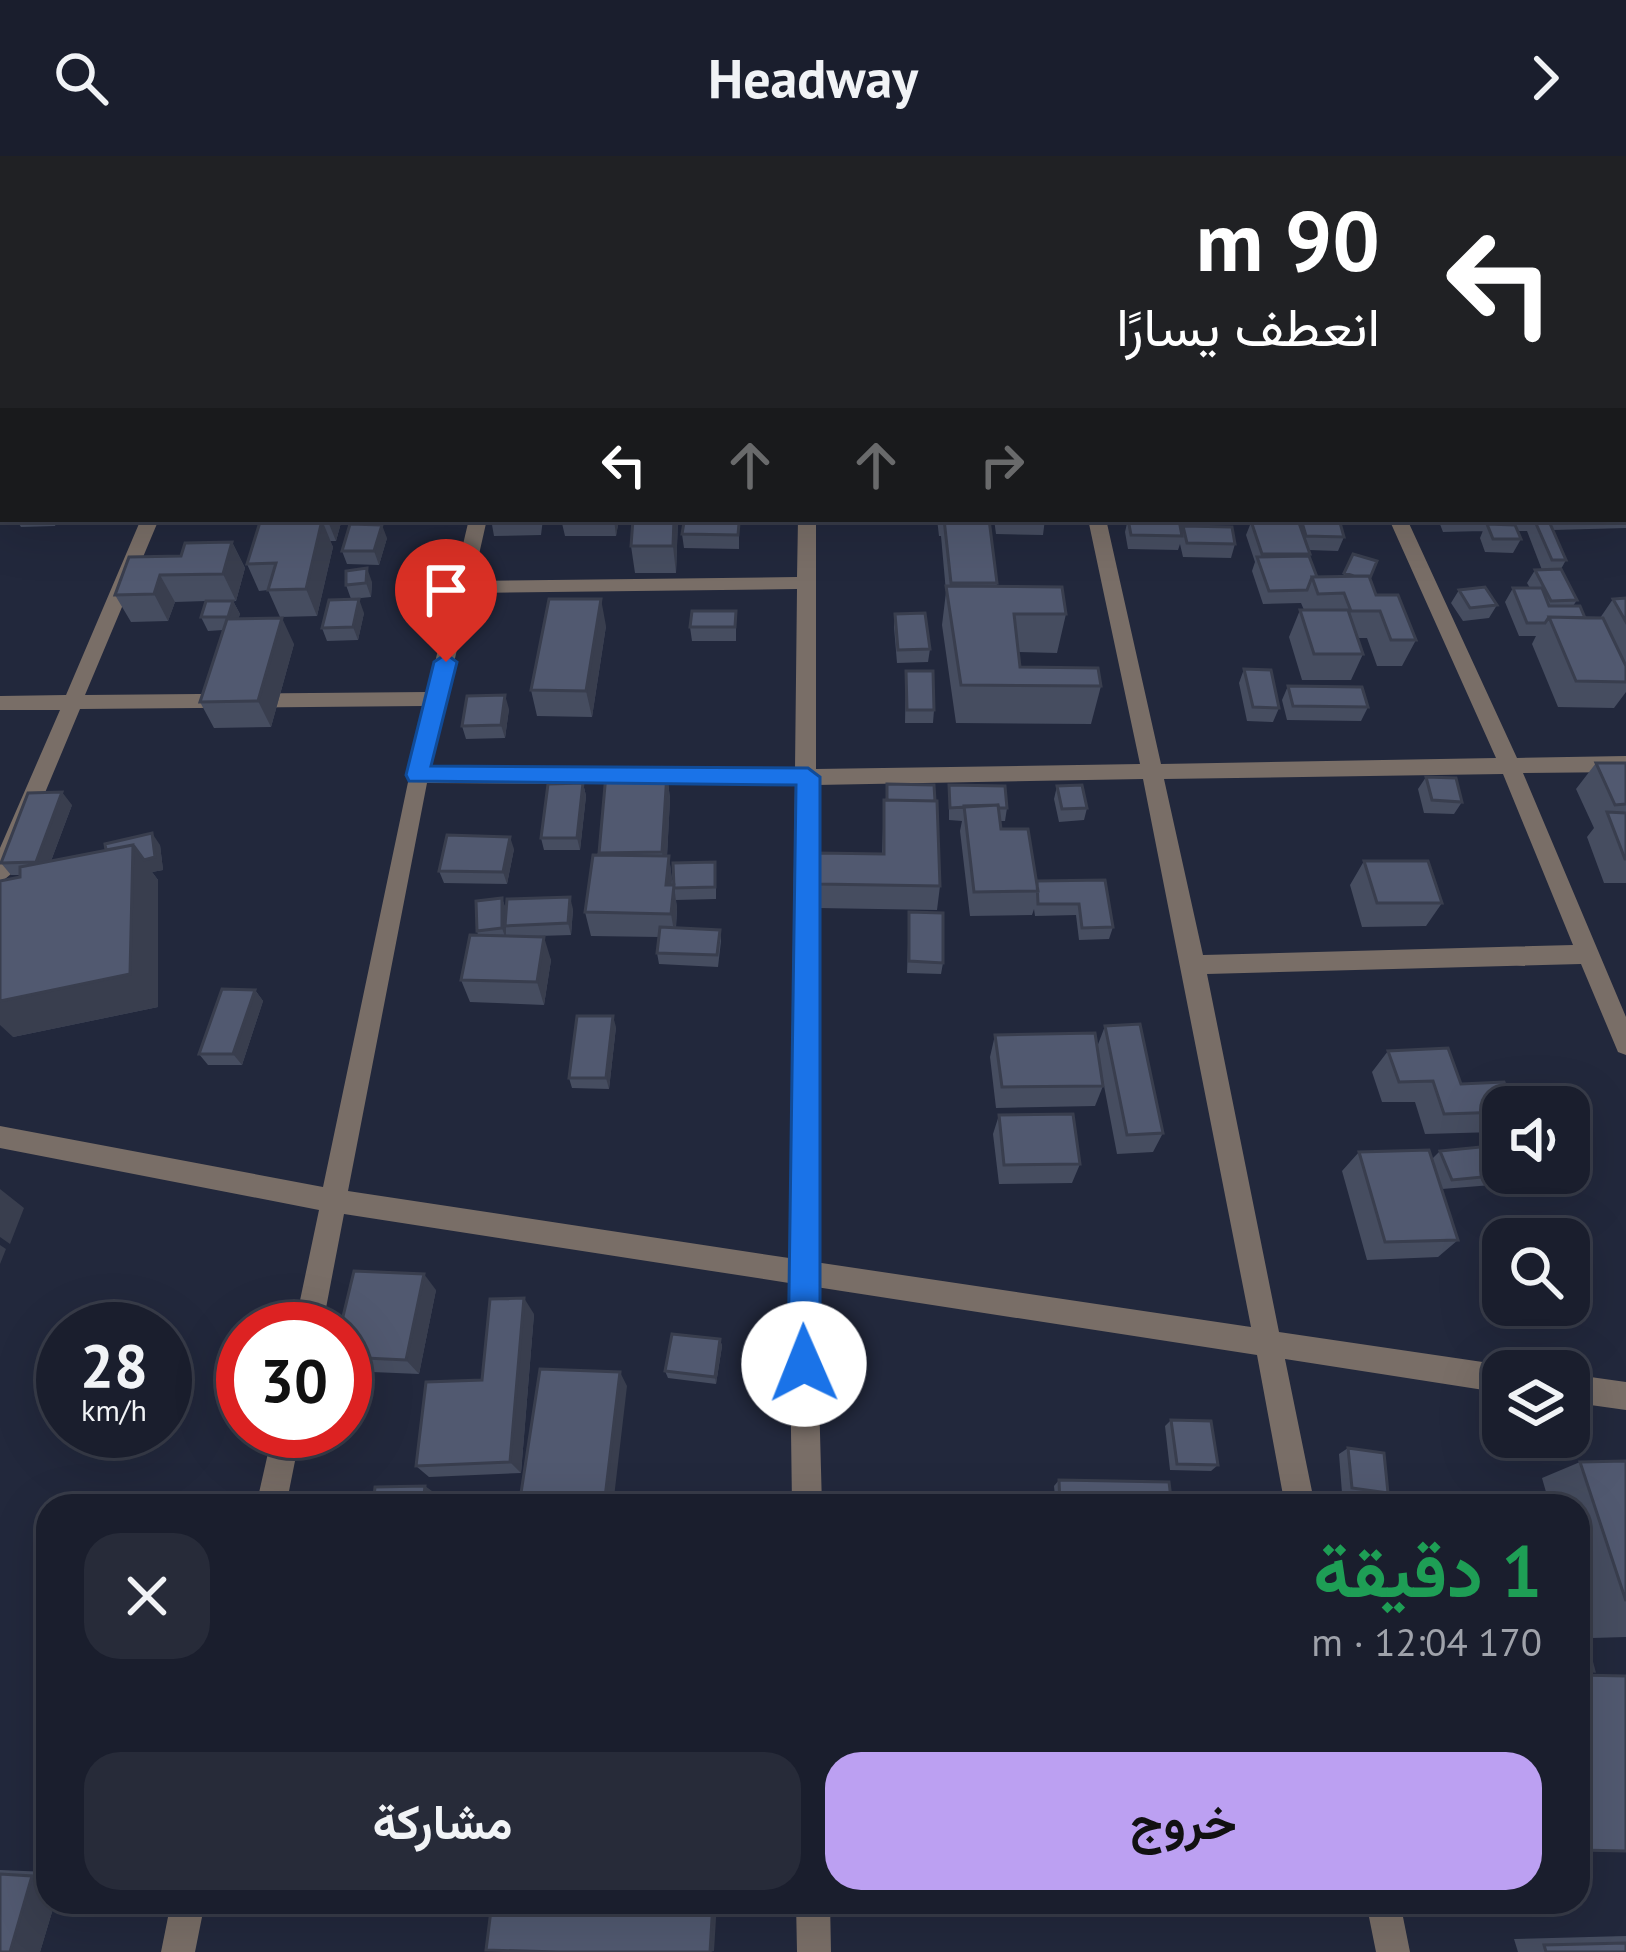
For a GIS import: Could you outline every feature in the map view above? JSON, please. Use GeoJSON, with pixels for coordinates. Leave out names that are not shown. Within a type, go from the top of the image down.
{"type":"FeatureCollection","features":[{"type":"Feature","properties":{"kind":"street"},"geometry":{"type":"LineString","coordinates":[[0,874],[149,522]]}},
{"type":"Feature","properties":{"kind":"street"},"geometry":{"type":"LineString","coordinates":[[313,1302],[418,775],[477,522]]}},
{"type":"Feature","properties":{"kind":"street"},"geometry":{"type":"LineString","coordinates":[[806,1494],[802,1270],[807,522]]}},
{"type":"Feature","properties":{"kind":"street"},"geometry":{"type":"LineString","coordinates":[[1098,522],[1194,965],[1298,1494]]}},
{"type":"Feature","properties":{"kind":"street"},"geometry":{"type":"LineString","coordinates":[[1399,522],[1510,766],[1626,1045]]}},
{"type":"Feature","properties":{"kind":"street"},"geometry":{"type":"LineString","coordinates":[[463,587],[808,583]]}},
{"type":"Feature","properties":{"kind":"street"},"geometry":{"type":"LineString","coordinates":[[0,703],[437,699]]}},
{"type":"Feature","properties":{"kind":"street"},"geometry":{"type":"LineString","coordinates":[[418,775],[808,777],[1626,764]]}},
{"type":"Feature","properties":{"kind":"street"},"geometry":{"type":"LineString","coordinates":[[1194,965],[1589,954]]}},
{"type":"Feature","properties":{"kind":"street"},"geometry":{"type":"LineString","coordinates":[[0,1136],[334,1201],[1482,1376]]}},
{"type":"Feature","properties":{"kind":"street"},"geometry":{"type":"LineString","coordinates":[[1590,1391],[1626,1396]]}},
{"type":"Feature","properties":{"kind":"street"},"geometry":{"type":"LineString","coordinates":[[273,1494],[281,1458]]}},
{"type":"Feature","properties":{"kind":"street"},"geometry":{"type":"LineString","coordinates":[[178,1952],[186,1914]]}},
{"type":"Feature","properties":{"kind":"street"},"geometry":{"type":"LineString","coordinates":[[814,1914],[814,1952]]}},
{"type":"Feature","properties":{"kind":"street"},"geometry":{"type":"LineString","coordinates":[[1385,1914],[1393,1952]]}},
{"type":"Feature","properties":{"kind":"building"},"geometry":{"type":"Polygon","coordinates":[[[260,522],[322,522],[306,589],[268,590],[276,563],[247,564],[260,522]]]}},
{"type":"Feature","properties":{"kind":"building"},"geometry":{"type":"Polygon","coordinates":[[[633,522],[674,522],[673,546],[631,546],[633,522]]]}},
{"type":"Feature","properties":{"kind":"building"},"geometry":{"type":"Polygon","coordinates":[[[684,522],[739,523],[738,535],[682,534],[684,522]]]}},
{"type":"Feature","properties":{"kind":"building"},"geometry":{"type":"Polygon","coordinates":[[[944,522],[989,522],[997,583],[951,583],[944,522]]]}},
{"type":"Feature","properties":{"kind":"building"},"geometry":{"type":"Polygon","coordinates":[[[1129,522],[1179,522],[1182,536],[1131,535],[1129,522]]]}},
{"type":"Feature","properties":{"kind":"building"},"geometry":{"type":"Polygon","coordinates":[[[1251,522],[1299,522],[1310,554],[1262,554],[1251,522]]]}},
{"type":"Feature","properties":{"kind":"building"},"geometry":{"type":"Polygon","coordinates":[[[1302,522],[1340,522],[1344,537],[1306,536],[1302,522]]]}},
{"type":"Feature","properties":{"kind":"building"},"geometry":{"type":"Polygon","coordinates":[[[1535,522],[1549,522],[1566,560],[1552,560],[1535,522]]]}},
{"type":"Feature","properties":{"kind":"building"},"geometry":{"type":"Polygon","coordinates":[[[350,524],[382,525],[374,551],[342,551],[350,524]]]}},
{"type":"Feature","properties":{"kind":"building"},"geometry":{"type":"Polygon","coordinates":[[[1487,524],[1515,525],[1521,539],[1493,539],[1487,524]]]}},
{"type":"Feature","properties":{"kind":"building"},"geometry":{"type":"Polygon","coordinates":[[[1183,526],[1232,527],[1235,544],[1187,543],[1183,526]]]}},
{"type":"Feature","properties":{"kind":"building"},"geometry":{"type":"Polygon","coordinates":[[[232,542],[223,574],[160,575],[154,594],[115,595],[129,557],[181,556],[185,543],[232,542]]]}},
{"type":"Feature","properties":{"kind":"building"},"geometry":{"type":"Polygon","coordinates":[[[1353,554],[1377,561],[1370,578],[1344,573],[1353,554]]]}},
{"type":"Feature","properties":{"kind":"building"},"geometry":{"type":"Polygon","coordinates":[[[1309,556],[1317,577],[1312,577],[1307,590],[1269,591],[1257,557],[1309,556]]]}},
{"type":"Feature","properties":{"kind":"building"},"geometry":{"type":"Polygon","coordinates":[[[367,568],[366,583],[346,585],[346,571],[367,568]]]}},
{"type":"Feature","properties":{"kind":"building"},"geometry":{"type":"Polygon","coordinates":[[[1561,569],[1577,600],[1551,601],[1535,570],[1561,569]]]}},
{"type":"Feature","properties":{"kind":"building"},"geometry":{"type":"Polygon","coordinates":[[[1369,576],[1376,595],[1398,595],[1416,640],[1391,640],[1380,611],[1351,611],[1344,593],[1318,594],[1312,577],[1369,576]]]}},
{"type":"Feature","properties":{"kind":"building"},"geometry":{"type":"Polygon","coordinates":[[[946,586],[1062,587],[1066,614],[1014,614],[1020,667],[1098,668],[1101,686],[961,685],[946,586]]]}},
{"type":"Feature","properties":{"kind":"building"},"geometry":{"type":"Polygon","coordinates":[[[1485,587],[1497,605],[1470,608],[1459,590],[1485,587]]]}},
{"type":"Feature","properties":{"kind":"building"},"geometry":{"type":"Polygon","coordinates":[[[1513,588],[1542,588],[1549,606],[1580,606],[1585,618],[1549,617],[1545,623],[1527,623],[1513,588]]]}},
{"type":"Feature","properties":{"kind":"building"},"geometry":{"type":"Polygon","coordinates":[[[1626,598],[1626,622],[1613,599],[1626,598]]]}},
{"type":"Feature","properties":{"kind":"building"},"geometry":{"type":"Polygon","coordinates":[[[359,599],[353,627],[322,628],[329,600],[359,599]]]}},
{"type":"Feature","properties":{"kind":"building"},"geometry":{"type":"Polygon","coordinates":[[[549,599],[601,599],[586,691],[531,690],[549,599]]]}},
{"type":"Feature","properties":{"kind":"building"},"geometry":{"type":"Polygon","coordinates":[[[206,601],[233,601],[228,617],[201,617],[206,601]]]}},
{"type":"Feature","properties":{"kind":"building"},"geometry":{"type":"Polygon","coordinates":[[[1300,610],[1348,610],[1363,654],[1314,654],[1300,610]]]}},
{"type":"Feature","properties":{"kind":"building"},"geometry":{"type":"Polygon","coordinates":[[[692,611],[736,611],[735,627],[690,627],[692,611]]]}},
{"type":"Feature","properties":{"kind":"building"},"geometry":{"type":"Polygon","coordinates":[[[925,613],[930,649],[898,650],[895,614],[925,613]]]}},
{"type":"Feature","properties":{"kind":"building"},"geometry":{"type":"Polygon","coordinates":[[[1549,617],[1603,618],[1626,666],[1626,682],[1576,681],[1549,617]]]}},
{"type":"Feature","properties":{"kind":"building"},"geometry":{"type":"Polygon","coordinates":[[[282,618],[258,701],[200,702],[227,619],[282,618]]]}},
{"type":"Feature","properties":{"kind":"building"},"geometry":{"type":"Polygon","coordinates":[[[1244,669],[1271,670],[1279,708],[1253,707],[1244,669]]]}},
{"type":"Feature","properties":{"kind":"building"},"geometry":{"type":"Polygon","coordinates":[[[906,671],[933,671],[934,710],[907,710],[906,671]]]}},
{"type":"Feature","properties":{"kind":"building"},"geometry":{"type":"Polygon","coordinates":[[[1288,686],[1362,687],[1368,707],[1293,706],[1288,686]]]}},
{"type":"Feature","properties":{"kind":"building"},"geometry":{"type":"Polygon","coordinates":[[[505,695],[501,725],[462,726],[467,696],[505,695]]]}},
{"type":"Feature","properties":{"kind":"building"},"geometry":{"type":"Polygon","coordinates":[[[1596,763],[1626,763],[1626,804],[1615,805],[1596,763]]]}},
{"type":"Feature","properties":{"kind":"building"},"geometry":{"type":"Polygon","coordinates":[[[667,773],[662,852],[599,853],[606,774],[667,773]]]}},
{"type":"Feature","properties":{"kind":"building"},"geometry":{"type":"Polygon","coordinates":[[[1426,777],[1456,778],[1462,802],[1432,800],[1426,777]]]}},
{"type":"Feature","properties":{"kind":"building"},"geometry":{"type":"Polygon","coordinates":[[[583,783],[577,838],[541,838],[548,784],[583,783]]]}},
{"type":"Feature","properties":{"kind":"building"},"geometry":{"type":"Polygon","coordinates":[[[887,784],[934,785],[935,801],[887,800],[887,784]]]}},
{"type":"Feature","properties":{"kind":"building"},"geometry":{"type":"Polygon","coordinates":[[[949,785],[1005,786],[1007,808],[950,808],[949,785]]]}},
{"type":"Feature","properties":{"kind":"building"},"geometry":{"type":"Polygon","coordinates":[[[1082,785],[1087,808],[1062,809],[1057,786],[1082,785]]]}},
{"type":"Feature","properties":{"kind":"building"},"geometry":{"type":"Polygon","coordinates":[[[62,792],[36,862],[1,863],[28,793],[62,792]]]}},
{"type":"Feature","properties":{"kind":"building"},"geometry":{"type":"Polygon","coordinates":[[[884,800],[937,801],[940,886],[818,884],[818,853],[884,854],[884,800]]]}},
{"type":"Feature","properties":{"kind":"building"},"geometry":{"type":"Polygon","coordinates":[[[998,805],[1001,829],[1028,829],[1038,891],[974,892],[964,806],[998,805]]]}},
{"type":"Feature","properties":{"kind":"building"},"geometry":{"type":"Polygon","coordinates":[[[1607,812],[1626,813],[1626,859],[1625,859],[1607,812]]]}},
{"type":"Feature","properties":{"kind":"building"},"geometry":{"type":"Polygon","coordinates":[[[152,833],[155,857],[144,860],[133,845],[106,850],[105,844],[152,833]]]}},
{"type":"Feature","properties":{"kind":"building"},"geometry":{"type":"Polygon","coordinates":[[[447,835],[510,837],[503,872],[439,871],[447,835]]]}},
{"type":"Feature","properties":{"kind":"building"},"geometry":{"type":"Polygon","coordinates":[[[133,845],[130,974],[0,1001],[0,881],[20,877],[20,867],[133,845]]]}},
{"type":"Feature","properties":{"kind":"building"},"geometry":{"type":"Polygon","coordinates":[[[593,855],[669,856],[666,885],[674,885],[671,914],[585,912],[593,855]]]}},
{"type":"Feature","properties":{"kind":"building"},"geometry":{"type":"Polygon","coordinates":[[[1364,861],[1428,861],[1442,903],[1377,903],[1364,861]]]}},
{"type":"Feature","properties":{"kind":"building"},"geometry":{"type":"Polygon","coordinates":[[[715,862],[715,887],[674,888],[673,863],[715,862]]]}},
{"type":"Feature","properties":{"kind":"building"},"geometry":{"type":"Polygon","coordinates":[[[1105,880],[1113,927],[1082,928],[1079,904],[1038,904],[1037,881],[1105,880]]]}},
{"type":"Feature","properties":{"kind":"building"},"geometry":{"type":"Polygon","coordinates":[[[570,897],[568,923],[505,926],[507,899],[570,897]]]}},
{"type":"Feature","properties":{"kind":"building"},"geometry":{"type":"Polygon","coordinates":[[[502,898],[502,928],[477,931],[476,901],[502,898]]]}},
{"type":"Feature","properties":{"kind":"building"},"geometry":{"type":"Polygon","coordinates":[[[909,912],[943,913],[943,963],[909,961],[909,912]]]}},
{"type":"Feature","properties":{"kind":"building"},"geometry":{"type":"Polygon","coordinates":[[[660,927],[720,930],[717,955],[657,953],[660,927]]]}},
{"type":"Feature","properties":{"kind":"building"},"geometry":{"type":"Polygon","coordinates":[[[470,935],[544,937],[537,982],[461,980],[470,935]]]}},
{"type":"Feature","properties":{"kind":"building"},"geometry":{"type":"Polygon","coordinates":[[[222,989],[255,990],[233,1054],[199,1054],[222,989]]]}},
{"type":"Feature","properties":{"kind":"building"},"geometry":{"type":"Polygon","coordinates":[[[577,1016],[613,1016],[606,1078],[569,1078],[577,1016]]]}},
{"type":"Feature","properties":{"kind":"building"},"geometry":{"type":"Polygon","coordinates":[[[1140,1024],[1163,1133],[1127,1135],[1105,1026],[1140,1024]]]}},
{"type":"Feature","properties":{"kind":"building"},"geometry":{"type":"Polygon","coordinates":[[[1095,1033],[1103,1086],[1002,1087],[995,1035],[1095,1033]]]}},
{"type":"Feature","properties":{"kind":"building"},"geometry":{"type":"Polygon","coordinates":[[[1448,1048],[1461,1084],[1504,1082],[1505,1086],[1482,1086],[1482,1113],[1444,1114],[1433,1081],[1399,1082],[1388,1051],[1448,1048]]]}},
{"type":"Feature","properties":{"kind":"building"},"geometry":{"type":"Polygon","coordinates":[[[1073,1114],[1080,1164],[1004,1165],[999,1115],[1073,1114]]]}},
{"type":"Feature","properties":{"kind":"building"},"geometry":{"type":"Polygon","coordinates":[[[1482,1147],[1482,1177],[1452,1180],[1440,1151],[1482,1147]]]}},
{"type":"Feature","properties":{"kind":"building"},"geometry":{"type":"Polygon","coordinates":[[[1429,1150],[1458,1240],[1385,1242],[1359,1152],[1429,1150]]]}},
{"type":"Feature","properties":{"kind":"building"},"geometry":{"type":"Polygon","coordinates":[[[354,1271],[424,1274],[406,1360],[372,1358],[372,1302],[347,1302],[354,1271]]]}},
{"type":"Feature","properties":{"kind":"building"},"geometry":{"type":"Polygon","coordinates":[[[524,1298],[510,1462],[416,1466],[426,1382],[482,1380],[490,1299],[524,1298]]]}},
{"type":"Feature","properties":{"kind":"building"},"geometry":{"type":"Polygon","coordinates":[[[672,1334],[720,1339],[715,1377],[665,1371],[672,1334]]]}},
{"type":"Feature","properties":{"kind":"building"},"geometry":{"type":"Polygon","coordinates":[[[540,1369],[620,1372],[605,1494],[521,1494],[540,1369]]]}},
{"type":"Feature","properties":{"kind":"building"},"geometry":{"type":"Polygon","coordinates":[[[1171,1420],[1211,1421],[1218,1465],[1177,1464],[1171,1420]]]}},
{"type":"Feature","properties":{"kind":"building"},"geometry":{"type":"Polygon","coordinates":[[[1348,1448],[1384,1453],[1388,1493],[1352,1488],[1348,1448]]]}},
{"type":"Feature","properties":{"kind":"building"},"geometry":{"type":"Polygon","coordinates":[[[1626,1461],[1626,1601],[1580,1462],[1626,1461]]]}},
{"type":"Feature","properties":{"kind":"building"},"geometry":{"type":"Polygon","coordinates":[[[1059,1480],[1169,1482],[1170,1494],[1060,1494],[1059,1480]]]}},
{"type":"Feature","properties":{"kind":"building"},"geometry":{"type":"Polygon","coordinates":[[[425,1486],[424,1494],[374,1494],[375,1487],[425,1486]]]}},
{"type":"Feature","properties":{"kind":"building"},"geometry":{"type":"Polygon","coordinates":[[[1590,1675],[1626,1676],[1626,1851],[1590,1850],[1590,1675]]]}},
{"type":"Feature","properties":{"kind":"building"},"geometry":{"type":"Polygon","coordinates":[[[0,1874],[32,1876],[10,1952],[0,1952],[0,1874]]]}},
{"type":"Feature","properties":{"kind":"building"},"geometry":{"type":"Polygon","coordinates":[[[490,1914],[712,1914],[710,1952],[486,1950],[490,1914]]]}},
{"type":"Feature","properties":{"kind":"building"},"geometry":{"type":"Polygon","coordinates":[[[1626,1943],[1626,1952],[1546,1952],[1544,1945],[1626,1943]]]}},
{"type":"Feature","properties":{"kind":"route"},"geometry":{"type":"LineString","coordinates":[[446,662],[418,775],[808,777],[804,1364]]}}]}
